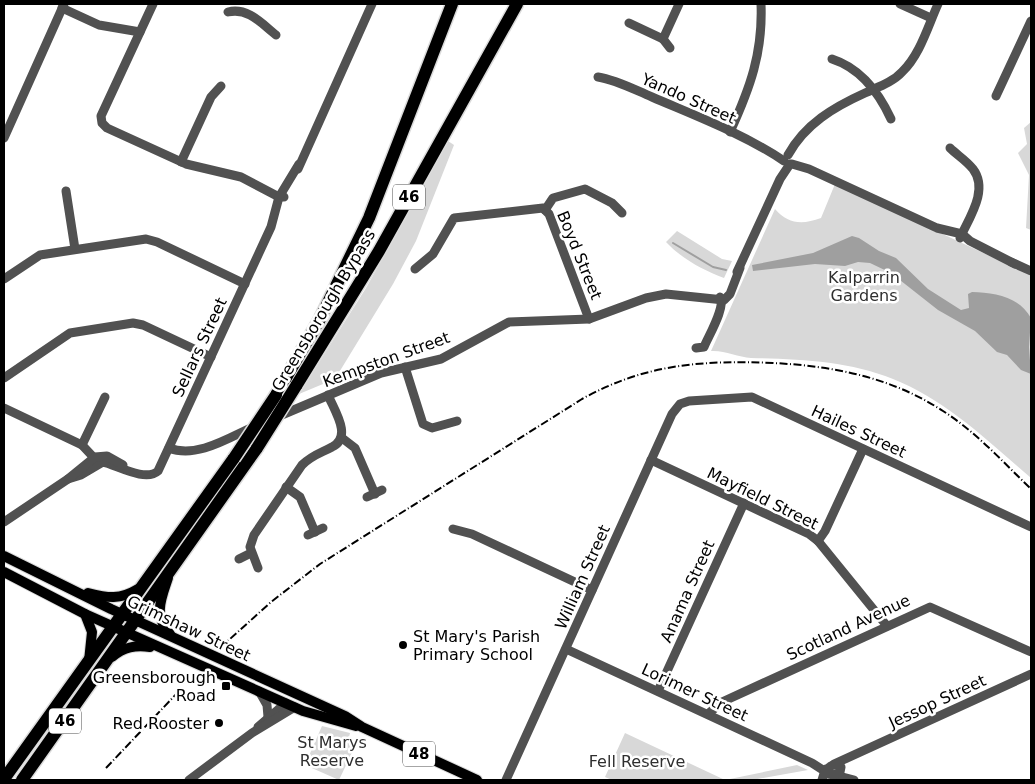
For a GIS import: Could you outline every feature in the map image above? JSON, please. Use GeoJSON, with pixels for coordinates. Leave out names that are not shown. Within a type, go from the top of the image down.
{"type":"FeatureCollection","features":[{"type":"Feature","properties":{"kind":"highway","name":"Greensborough Bypass"},"geometry":{"type":"LineString","coordinates":[[122,614],[193,519],[276,395],[316,326],[358,243],[452,4]]}},
{"type":"Feature","properties":{"kind":"highway","name":"Greensborough Bypass"},"geometry":{"type":"LineString","coordinates":[[137,620],[257,448],[296,386],[379,251],[517,4]]}},
{"type":"Feature","properties":{"kind":"highway","name":"46"},"geometry":{"type":"LineString","coordinates":[[4,779],[122,614]]}},
{"type":"Feature","properties":{"kind":"highway","name":"46"},"geometry":{"type":"LineString","coordinates":[[22,780],[137,620]]}},
{"type":"Feature","properties":{"kind":"main road","name":"Grimshaw Street"},"geometry":{"type":"LineString","coordinates":[[4,554],[122,614],[172,635],[345,716],[362,727],[477,780]]}},
{"type":"Feature","properties":{"kind":"main road","name":"Grimshaw Street"},"geometry":{"type":"LineString","coordinates":[[4,572],[85,614],[291,705],[320,717],[362,727]]}},
{"type":"Feature","properties":{"kind":"main road"},"geometry":{"type":"LineString","coordinates":[[170,575],[159,610],[162,622],[172,635]]}},
{"type":"Feature","properties":{"kind":"main road"},"geometry":{"type":"LineString","coordinates":[[73,589],[114,599],[129,595],[140,588]]}},
{"type":"Feature","properties":{"kind":"main road"},"geometry":{"type":"LineString","coordinates":[[85,614],[92,632],[88,664]]}},
{"type":"Feature","properties":{"kind":"main road"},"geometry":{"type":"LineString","coordinates":[[106,663],[123,649],[132,647],[163,648]]}},
{"type":"Feature","properties":{"kind":"main road"},"geometry":{"type":"LineString","coordinates":[[291,705],[300,696]]}},
{"type":"Feature","properties":{"kind":"street"},"geometry":{"type":"LineString","coordinates":[[152,4],[101,121],[107,128],[181,162],[236,175],[282,196]]}},
{"type":"Feature","properties":{"kind":"street","name":"Sellars Street"},"geometry":{"type":"LineString","coordinates":[[96,460],[151,476],[158,471],[271,227],[282,210],[282,196],[292,188],[299,164],[372,4]]}},
{"type":"Feature","properties":{"kind":"street"},"geometry":{"type":"LineString","coordinates":[[663,39],[679,4]]}},
{"type":"Feature","properties":{"kind":"street"},"geometry":{"type":"LineString","coordinates":[[730,132],[752,79],[761,32],[761,4]]}},
{"type":"Feature","properties":{"kind":"street"},"geometry":{"type":"LineString","coordinates":[[900,4],[931,18]]}},
{"type":"Feature","properties":{"kind":"street"},"geometry":{"type":"LineString","coordinates":[[703,347],[721,311],[720,299],[740,268],[789,159],[800,139],[810,126],[830,110],[897,77],[907,66],[938,4]]}},
{"type":"Feature","properties":{"kind":"street"},"geometry":{"type":"LineString","coordinates":[[4,137],[63,6],[98,25],[140,32]]}},
{"type":"Feature","properties":{"kind":"street"},"geometry":{"type":"LineString","coordinates":[[228,12],[245,7],[276,35]]}},
{"type":"Feature","properties":{"kind":"street"},"geometry":{"type":"LineString","coordinates":[[996,96],[1031,21]]}},
{"type":"Feature","properties":{"kind":"street"},"geometry":{"type":"LineString","coordinates":[[629,23],[663,39],[670,48]]}},
{"type":"Feature","properties":{"kind":"street"},"geometry":{"type":"LineString","coordinates":[[832,59],[849,67],[875,89],[891,118]]}},
{"type":"Feature","properties":{"kind":"street","name":"Yando Street"},"geometry":{"type":"LineString","coordinates":[[598,77],[616,82],[730,132],[937,228],[961,236],[1030,271]]}},
{"type":"Feature","properties":{"kind":"street"},"geometry":{"type":"LineString","coordinates":[[181,162],[211,97],[220,86]]}},
{"type":"Feature","properties":{"kind":"street"},"geometry":{"type":"LineString","coordinates":[[950,148],[972,167],[979,183],[977,200],[961,236]]}},
{"type":"Feature","properties":{"kind":"street"},"geometry":{"type":"LineString","coordinates":[[545,210],[553,198],[585,189],[612,203],[622,213]]}},
{"type":"Feature","properties":{"kind":"street"},"geometry":{"type":"LineString","coordinates":[[66,191],[75,250]]}},
{"type":"Feature","properties":{"kind":"street","name":"Boyd Street"},"geometry":{"type":"LineString","coordinates":[[415,269],[432,254],[454,218],[540,208],[549,214],[590,319]]}},
{"type":"Feature","properties":{"kind":"street"},"geometry":{"type":"LineString","coordinates":[[4,279],[40,255],[149,239],[245,282]]}},
{"type":"Feature","properties":{"kind":"street","name":"Kempston Street"},"geometry":{"type":"LineString","coordinates":[[168,450],[182,453],[199,450],[381,373],[448,356],[509,322],[590,319],[658,295],[674,293],[720,299]]}},
{"type":"Feature","properties":{"kind":"street"},"geometry":{"type":"LineString","coordinates":[[4,378],[70,333],[133,323],[143,325],[211,356]]}},
{"type":"Feature","properties":{"kind":"street"},"geometry":{"type":"LineString","coordinates":[[404,367],[423,424],[432,428],[457,420]]}},
{"type":"Feature","properties":{"kind":"street"},"geometry":{"type":"LineString","coordinates":[[258,568],[252,553],[251,540],[286,487],[307,460],[336,445],[342,438],[342,428],[328,395]]}},
{"type":"Feature","properties":{"kind":"street","name":"Hailes Street"},"geometry":{"type":"LineString","coordinates":[[672,414],[680,404],[689,401],[749,396],[1031,528]]}},
{"type":"Feature","properties":{"kind":"street"},"geometry":{"type":"LineString","coordinates":[[82,445],[105,397]]}},
{"type":"Feature","properties":{"kind":"street"},"geometry":{"type":"LineString","coordinates":[[4,420],[7,410],[82,445],[96,460],[81,475],[68,479],[5,523]]}},
{"type":"Feature","properties":{"kind":"street","name":"William Street"},"geometry":{"type":"LineString","coordinates":[[506,780],[672,414]]}},
{"type":"Feature","properties":{"kind":"street"},"geometry":{"type":"LineString","coordinates":[[342,438],[355,448],[375,494]]}},
{"type":"Feature","properties":{"kind":"street"},"geometry":{"type":"LineString","coordinates":[[818,541],[825,531],[863,449]]}},
{"type":"Feature","properties":{"kind":"street","name":"Mayfield Street"},"geometry":{"type":"LineString","coordinates":[[651,460],[802,530],[818,541],[887,626]]}},
{"type":"Feature","properties":{"kind":"street"},"geometry":{"type":"LineString","coordinates":[[286,487],[300,497],[315,532]]}},
{"type":"Feature","properties":{"kind":"street","name":"Anama Street"},"geometry":{"type":"LineString","coordinates":[[658,691],[744,503]]}},
{"type":"Feature","properties":{"kind":"street"},"geometry":{"type":"LineString","coordinates":[[453,529],[472,534],[592,590]]}},
{"type":"Feature","properties":{"kind":"street"},"geometry":{"type":"LineString","coordinates":[[239,559],[252,553]]}},
{"type":"Feature","properties":{"kind":"street","name":"Scotland Avenue"},"geometry":{"type":"LineString","coordinates":[[708,714],[722,702],[927,608],[934,608],[1031,652]]}},
{"type":"Feature","properties":{"kind":"street","name":"Lorimer Street"},"geometry":{"type":"LineString","coordinates":[[566,649],[831,772],[855,780]]}},
{"type":"Feature","properties":{"kind":"street","name":"Jessop Street"},"geometry":{"type":"LineString","coordinates":[[831,772],[855,755],[1031,674]]}},
{"type":"Feature","properties":{"kind":"street"},"geometry":{"type":"LineString","coordinates":[[260,691],[267,705],[268,717]]}},
{"type":"Feature","properties":{"kind":"street"},"geometry":{"type":"LineString","coordinates":[[252,733],[268,717],[291,705]]}},
{"type":"Feature","properties":{"kind":"street"},"geometry":{"type":"LineString","coordinates":[[189,780],[291,705]]}},
{"type":"Feature","properties":{"kind":"green space"},"geometry":{"type":"Polygon","coordinates":[[[1031,122],[1031,230],[1026,228],[1029,175],[1018,153],[1027,144],[1024,128],[1031,122]]]}},
{"type":"Feature","properties":{"kind":"green space"},"geometry":{"type":"Polygon","coordinates":[[[448,141],[454,145],[416,241],[393,284],[335,379],[299,394],[366,288],[448,141]]]}},
{"type":"Feature","properties":{"kind":"green space","name":"Kalparrin Gardens"},"geometry":{"type":"Polygon","coordinates":[[[835,184],[1031,275],[1031,478],[983,436],[949,410],[931,398],[893,379],[859,368],[824,362],[751,358],[711,351],[775,209],[785,218],[796,222],[808,222],[821,218],[835,184]]]}},
{"type":"Feature","properties":{"kind":"green space"},"geometry":{"type":"Polygon","coordinates":[[[677,231],[722,259],[732,261],[724,278],[693,263],[666,242],[677,231]]]}},
{"type":"Feature","properties":{"kind":"green space","name":"St Marys Reserve"},"geometry":{"type":"Polygon","coordinates":[[[322,726],[350,733],[349,737],[357,742],[339,780],[305,765],[322,726]]]}},
{"type":"Feature","properties":{"kind":"green space","name":"Fell Reserve"},"geometry":{"type":"Polygon","coordinates":[[[625,733],[725,780],[612,780],[605,777],[625,733]]]}},
{"type":"Feature","properties":{"kind":"green space"},"geometry":{"type":"Polygon","coordinates":[[[797,765],[808,770],[752,780],[725,780],[797,765]]]}},
{"type":"Feature","properties":{"kind":"shaded area"},"geometry":{"type":"Polygon","coordinates":[[[852,236],[896,258],[928,289],[961,310],[969,308],[968,294],[972,292],[989,293],[1005,297],[1020,305],[1031,318],[1029,347],[1031,374],[1021,370],[1007,355],[997,352],[975,331],[938,310],[891,273],[870,263],[858,262],[845,266],[815,264],[753,271],[752,265],[813,253],[852,236]]]}},
{"type":"Feature","properties":{"kind":"waterway"},"geometry":{"type":"LineString","coordinates":[[673,243],[713,267],[726,270]]}},
{"type":"Feature","properties":{"kind":"railway"},"geometry":{"type":"LineString","coordinates":[[220,648],[271,602],[320,564],[582,399],[605,387],[651,371],[698,364],[747,362],[818,367],[861,375],[923,399],[955,419],[989,448],[1031,489]]}},
{"type":"Feature","properties":{"kind":"railway"},"geometry":{"type":"LineString","coordinates":[[106,768],[181,689]]}},
{"type":"Feature","properties":{"kind":"place","name":"St Mary's Parish Primary School"},"geometry":{"type":"Point","coordinates":[403,645]}},
{"type":"Feature","properties":{"kind":"place","name":"Greensborough Road"},"geometry":{"type":"Point","coordinates":[226,686]}},
{"type":"Feature","properties":{"kind":"place","name":"Red Rooster"},"geometry":{"type":"Point","coordinates":[219,723]}}]}
